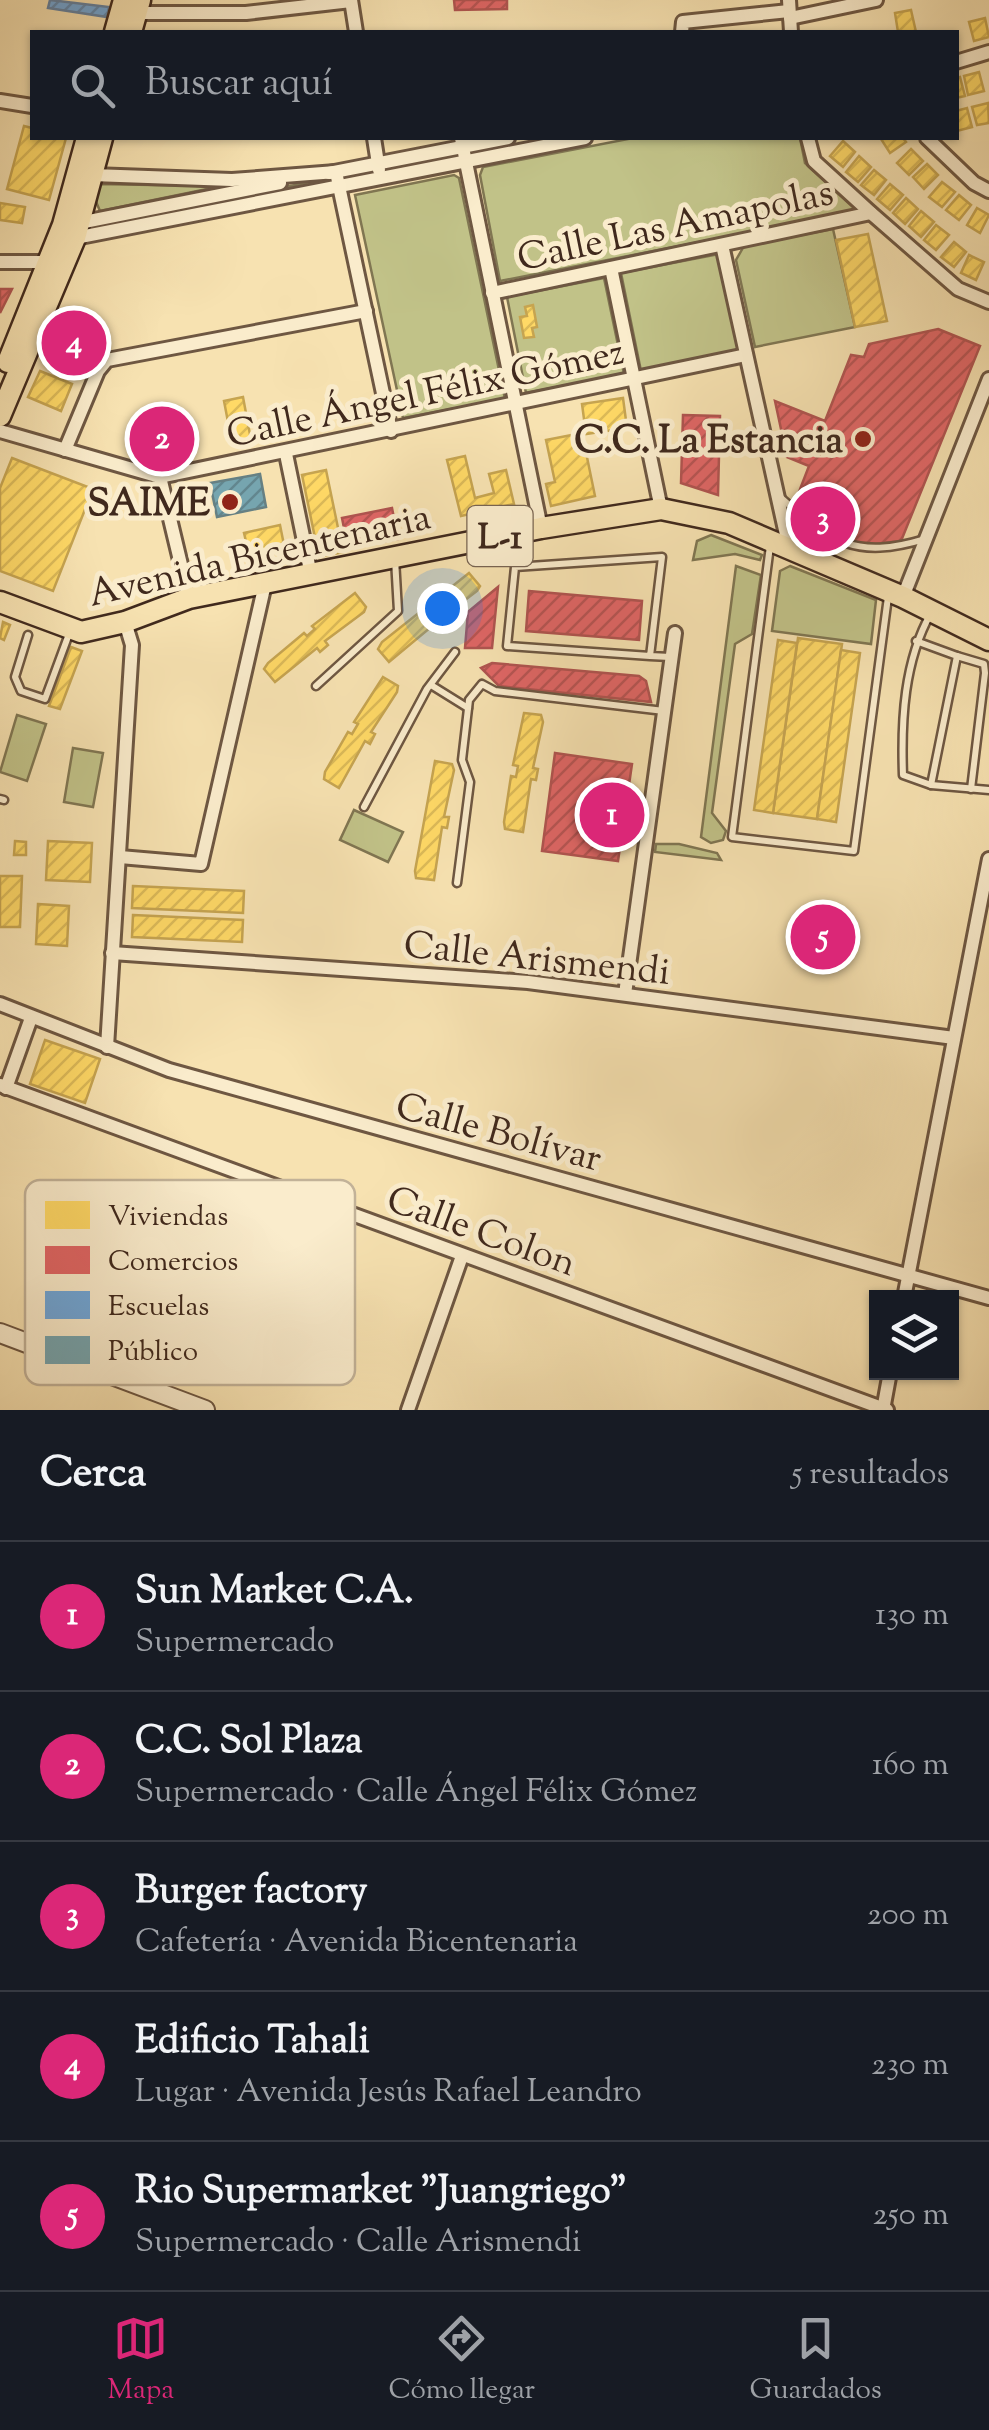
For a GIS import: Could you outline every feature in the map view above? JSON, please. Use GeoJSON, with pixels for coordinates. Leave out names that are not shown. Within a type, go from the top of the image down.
{"type":"FeatureCollection","features":[{"type":"Feature","properties":{"kind":"main road"},"geometry":{"type":"LineString","coordinates":[[117,30],[133,11]]}},
{"type":"Feature","properties":{"kind":"main road"},"geometry":{"type":"LineString","coordinates":[[0,381],[49,262],[69,232],[87,140]]}},
{"type":"Feature","properties":{"kind":"main road"},"geometry":{"type":"LineString","coordinates":[[0,416],[92,176],[101,140]]}},
{"type":"Feature","properties":{"kind":"main road","name":"Avenida Bicentenaria"},"geometry":{"type":"LineString","coordinates":[[0,602],[81,632],[125,622],[189,598],[541,528],[661,510],[729,523],[896,594],[989,640]]}},
{"type":"Feature","properties":{"kind":"street"},"geometry":{"type":"LineString","coordinates":[[682,30],[683,22],[790,15],[876,0]]}},
{"type":"Feature","properties":{"kind":"street"},"geometry":{"type":"LineString","coordinates":[[133,11],[246,13],[351,1],[356,30]]}},
{"type":"Feature","properties":{"kind":"street"},"geometry":{"type":"LineString","coordinates":[[959,61],[989,52]]}},
{"type":"Feature","properties":{"kind":"street"},"geometry":{"type":"LineString","coordinates":[[0,102],[30,106]]}},
{"type":"Feature","properties":{"kind":"street"},"geometry":{"type":"LineString","coordinates":[[374,140],[379,170]]}},
{"type":"Feature","properties":{"kind":"street"},"geometry":{"type":"LineString","coordinates":[[69,232],[338,179],[499,140]]}},
{"type":"Feature","properties":{"kind":"street"},"geometry":{"type":"LineString","coordinates":[[463,148],[560,140]]}},
{"type":"Feature","properties":{"kind":"street"},"geometry":{"type":"LineString","coordinates":[[809,140],[814,161],[871,214],[958,289],[989,302]]}},
{"type":"Feature","properties":{"kind":"street"},"geometry":{"type":"LineString","coordinates":[[929,140],[989,191]]}},
{"type":"Feature","properties":{"kind":"street"},"geometry":{"type":"LineString","coordinates":[[463,148],[541,528]]}},
{"type":"Feature","properties":{"kind":"street"},"geometry":{"type":"LineString","coordinates":[[92,176],[338,179]]}},
{"type":"Feature","properties":{"kind":"street"},"geometry":{"type":"LineString","coordinates":[[338,179],[391,430]]}},
{"type":"Feature","properties":{"kind":"street","name":"Calle Las Amapolas"},"geometry":{"type":"LineString","coordinates":[[492,292],[871,214]]}},
{"type":"Feature","properties":{"kind":"street"},"geometry":{"type":"LineString","coordinates":[[722,244],[777,494],[780,545]]}},
{"type":"Feature","properties":{"kind":"street"},"geometry":{"type":"LineString","coordinates":[[0,262],[49,262]]}},
{"type":"Feature","properties":{"kind":"street"},"geometry":{"type":"LineString","coordinates":[[611,268],[661,510]]}},
{"type":"Feature","properties":{"kind":"street"},"geometry":{"type":"LineString","coordinates":[[65,450],[98,371],[107,360],[366,310]]}},
{"type":"Feature","properties":{"kind":"street","name":"Calle Ángel Félix Gómez"},"geometry":{"type":"LineString","coordinates":[[0,431],[160,477],[286,454],[746,355]]}},
{"type":"Feature","properties":{"kind":"street"},"geometry":{"type":"LineString","coordinates":[[896,594],[926,539],[989,378]]}},
{"type":"Feature","properties":{"kind":"street"},"geometry":{"type":"LineString","coordinates":[[286,454],[311,576]]}},
{"type":"Feature","properties":{"kind":"street"},"geometry":{"type":"LineString","coordinates":[[160,477],[189,598]]}},
{"type":"Feature","properties":{"kind":"street"},"geometry":{"type":"LineString","coordinates":[[120,857],[201,864],[266,584]]}},
{"type":"Feature","properties":{"kind":"street"},"geometry":{"type":"LineString","coordinates":[[107,1047],[132,645],[125,622]]}},
{"type":"Feature","properties":{"kind":"street"},"geometry":{"type":"LineString","coordinates":[[625,994],[675,632]]}},
{"type":"Feature","properties":{"kind":"street"},"geometry":{"type":"LineString","coordinates":[[905,1290],[989,859]]}},
{"type":"Feature","properties":{"kind":"street","name":"Calle Arismendi"},"geometry":{"type":"LineString","coordinates":[[112,953],[528,982],[954,1038]]}},
{"type":"Feature","properties":{"kind":"street","name":"Calle Bolívar"},"geometry":{"type":"LineString","coordinates":[[0,1004],[107,1047],[298,1107],[989,1298]]}},
{"type":"Feature","properties":{"kind":"street"},"geometry":{"type":"LineString","coordinates":[[75,1035],[98,1026],[107,1014]]}},
{"type":"Feature","properties":{"kind":"street"},"geometry":{"type":"LineString","coordinates":[[3,1087],[32,1018]]}},
{"type":"Feature","properties":{"kind":"street","name":"Calle Colon"},"geometry":{"type":"LineString","coordinates":[[3,1087],[263,1180]]}},
{"type":"Feature","properties":{"kind":"street","name":"Calle Colon"},"geometry":{"type":"LineString","coordinates":[[355,1215],[885,1410]]}},
{"type":"Feature","properties":{"kind":"street"},"geometry":{"type":"LineString","coordinates":[[408,1410],[462,1256]]}},
{"type":"Feature","properties":{"kind":"street"},"geometry":{"type":"LineString","coordinates":[[0,1333],[25,1342]]}},
{"type":"Feature","properties":{"kind":"street"},"geometry":{"type":"LineString","coordinates":[[885,1410],[889,1380]]}},
{"type":"Feature","properties":{"kind":"street"},"geometry":{"type":"LineString","coordinates":[[138,1385],[205,1410]]}},
{"type":"Feature","properties":{"kind":"lane"},"geometry":{"type":"LineString","coordinates":[[777,494],[814,528],[851,546],[900,546],[926,539]]}},
{"type":"Feature","properties":{"kind":"lane"},"geometry":{"type":"LineString","coordinates":[[780,545],[732,837],[854,851],[896,594]]}},
{"type":"Feature","properties":{"kind":"lane"},"geometry":{"type":"LineString","coordinates":[[650,656],[662,557],[515,568],[508,646],[650,656],[672,657]]}},
{"type":"Feature","properties":{"kind":"lane"},"geometry":{"type":"LineString","coordinates":[[316,686],[398,611],[395,558]]}},
{"type":"Feature","properties":{"kind":"lane"},"geometry":{"type":"LineString","coordinates":[[932,612],[916,641],[904,726],[903,774],[932,785],[989,790]]}},
{"type":"Feature","properties":{"kind":"lane"},"geometry":{"type":"LineString","coordinates":[[28,635],[15,677],[22,691],[45,699],[71,628]]}},
{"type":"Feature","properties":{"kind":"lane"},"geometry":{"type":"LineString","coordinates":[[916,641],[984,664],[971,788]]}},
{"type":"Feature","properties":{"kind":"lane"},"geometry":{"type":"LineString","coordinates":[[364,806],[431,685],[455,652]]}},
{"type":"Feature","properties":{"kind":"lane"},"geometry":{"type":"LineString","coordinates":[[932,785],[958,656]]}},
{"type":"Feature","properties":{"kind":"lane"},"geometry":{"type":"LineString","coordinates":[[457,883],[470,782],[462,760],[468,708],[482,684],[495,692],[664,710]]}},
{"type":"Feature","properties":{"kind":"lane"},"geometry":{"type":"LineString","coordinates":[[431,685],[468,708]]}},
{"type":"Feature","properties":{"kind":"green space"},"geometry":{"type":"Polygon","coordinates":[[[623,140],[800,140],[805,163],[858,211],[500,281],[480,175],[483,167],[623,140]]]}},
{"type":"Feature","properties":{"kind":"green space"},"geometry":{"type":"Polygon","coordinates":[[[454,175],[459,178],[505,399],[403,418],[355,195],[454,175]]]}},
{"type":"Feature","properties":{"kind":"green space"},"geometry":{"type":"Polygon","coordinates":[[[320,180],[321,185],[106,228],[105,223],[320,180]]]}},
{"type":"Feature","properties":{"kind":"green space"},"geometry":{"type":"Polygon","coordinates":[[[97,184],[212,188],[100,211],[94,197],[97,184]]]}},
{"type":"Feature","properties":{"kind":"green space"},"geometry":{"type":"Polygon","coordinates":[[[833,229],[855,327],[755,347],[736,260],[744,246],[833,229]]]}},
{"type":"Feature","properties":{"kind":"green space"},"geometry":{"type":"Polygon","coordinates":[[[719,254],[739,351],[641,371],[621,273],[719,254]]]}},
{"type":"Feature","properties":{"kind":"green space"},"geometry":{"type":"Polygon","coordinates":[[[604,278],[624,374],[526,393],[507,297],[604,278]]]}},
{"type":"Feature","properties":{"kind":"green space"},"geometry":{"type":"Polygon","coordinates":[[[711,535],[762,555],[760,560],[735,554],[693,560],[697,541],[711,535]]]}},
{"type":"Feature","properties":{"kind":"green space"},"geometry":{"type":"Polygon","coordinates":[[[736,566],[761,575],[752,634],[735,644],[712,813],[726,831],[723,840],[711,843],[701,837],[736,566]]]}},
{"type":"Feature","properties":{"kind":"green space"},"geometry":{"type":"Polygon","coordinates":[[[790,566],[876,600],[871,644],[772,631],[780,571],[790,566]]]}},
{"type":"Feature","properties":{"kind":"green space"},"geometry":{"type":"Polygon","coordinates":[[[17,715],[46,724],[27,781],[0,772],[17,715]]]}},
{"type":"Feature","properties":{"kind":"green space"},"geometry":{"type":"Polygon","coordinates":[[[73,748],[103,753],[93,807],[64,802],[73,748]]]}},
{"type":"Feature","properties":{"kind":"green space"},"geometry":{"type":"Polygon","coordinates":[[[354,810],[403,832],[388,862],[340,840],[354,810]]]}},
{"type":"Feature","properties":{"kind":"green space"},"geometry":{"type":"Polygon","coordinates":[[[656,844],[679,844],[717,853],[721,860],[655,852],[656,844]]]}},
{"type":"Feature","properties":{"kind":"building: Viviendas"},"geometry":{"type":"Polygon","coordinates":[[[911,10],[916,30],[898,30],[895,13],[911,10]]]}},
{"type":"Feature","properties":{"kind":"building: Viviendas"},"geometry":{"type":"Polygon","coordinates":[[[985,18],[989,37],[974,41],[969,22],[985,18]]]}},
{"type":"Feature","properties":{"kind":"building: Viviendas"},"geometry":{"type":"Polygon","coordinates":[[[979,72],[984,91],[968,95],[964,76],[979,72]]]}},
{"type":"Feature","properties":{"kind":"building: Viviendas"},"geometry":{"type":"Polygon","coordinates":[[[959,77],[965,96],[959,97],[959,77]]]}},
{"type":"Feature","properties":{"kind":"building: Viviendas"},"geometry":{"type":"Polygon","coordinates":[[[988,103],[989,123],[977,125],[972,107],[988,103]]]}},
{"type":"Feature","properties":{"kind":"building: Viviendas"},"geometry":{"type":"Polygon","coordinates":[[[967,108],[972,127],[959,130],[959,110],[967,108]]]}},
{"type":"Feature","properties":{"kind":"building: Viviendas"},"geometry":{"type":"Polygon","coordinates":[[[24,126],[30,128],[30,140],[65,140],[49,200],[7,189],[24,126]]]}},
{"type":"Feature","properties":{"kind":"building: Viviendas"},"geometry":{"type":"Polygon","coordinates":[[[882,140],[904,140],[906,142],[890,153],[882,140]]]}},
{"type":"Feature","properties":{"kind":"building: Viviendas"},"geometry":{"type":"Polygon","coordinates":[[[843,141],[855,152],[843,167],[830,156],[843,141]]]}},
{"type":"Feature","properties":{"kind":"building: Viviendas"},"geometry":{"type":"Polygon","coordinates":[[[911,149],[923,161],[909,175],[897,163],[911,149]]]}},
{"type":"Feature","properties":{"kind":"building: Viviendas"},"geometry":{"type":"Polygon","coordinates":[[[859,156],[871,167],[858,182],[846,172],[859,156]]]}},
{"type":"Feature","properties":{"kind":"building: Viviendas"},"geometry":{"type":"Polygon","coordinates":[[[927,164],[938,175],[924,189],[913,177],[927,164]]]}},
{"type":"Feature","properties":{"kind":"building: Viviendas"},"geometry":{"type":"Polygon","coordinates":[[[874,170],[886,180],[874,195],[861,185],[874,170]]]}},
{"type":"Feature","properties":{"kind":"building: Viviendas"},"geometry":{"type":"Polygon","coordinates":[[[942,182],[955,192],[942,207],[929,197],[942,182]]]}},
{"type":"Feature","properties":{"kind":"building: Viviendas"},"geometry":{"type":"Polygon","coordinates":[[[890,184],[903,195],[890,210],[877,199],[890,184]]]}},
{"type":"Feature","properties":{"kind":"building: Viviendas"},"geometry":{"type":"Polygon","coordinates":[[[959,195],[971,205],[959,220],[946,210],[959,195]]]}},
{"type":"Feature","properties":{"kind":"building: Viviendas"},"geometry":{"type":"Polygon","coordinates":[[[906,198],[918,209],[905,224],[893,213],[906,198]]]}},
{"type":"Feature","properties":{"kind":"building: Viviendas"},"geometry":{"type":"Polygon","coordinates":[[[0,203],[25,207],[22,223],[0,220],[0,203]]]}},
{"type":"Feature","properties":{"kind":"building: Viviendas"},"geometry":{"type":"Polygon","coordinates":[[[977,208],[989,215],[980,233],[967,225],[977,208]]]}},
{"type":"Feature","properties":{"kind":"building: Viviendas"},"geometry":{"type":"Polygon","coordinates":[[[921,211],[934,222],[921,237],[909,226],[921,211]]]}},
{"type":"Feature","properties":{"kind":"building: Viviendas"},"geometry":{"type":"Polygon","coordinates":[[[936,225],[949,235],[936,250],[924,240],[936,225]]]}},
{"type":"Feature","properties":{"kind":"building: Viviendas"},"geometry":{"type":"Polygon","coordinates":[[[868,234],[887,321],[855,327],[836,240],[868,234]]]}},
{"type":"Feature","properties":{"kind":"building: Viviendas"},"geometry":{"type":"Polygon","coordinates":[[[954,242],[966,252],[954,267],[941,257],[954,242]]]}},
{"type":"Feature","properties":{"kind":"building: Viviendas"},"geometry":{"type":"Polygon","coordinates":[[[969,255],[984,262],[976,280],[961,273],[969,255]]]}},
{"type":"Feature","properties":{"kind":"building: Viviendas"},"geometry":{"type":"Polygon","coordinates":[[[533,305],[537,327],[532,328],[534,337],[524,338],[520,317],[527,316],[525,307],[533,305]]]}},
{"type":"Feature","properties":{"kind":"building: Viviendas"},"geometry":{"type":"Polygon","coordinates":[[[71,325],[91,334],[78,361],[58,352],[71,325]]]}},
{"type":"Feature","properties":{"kind":"building: Viviendas"},"geometry":{"type":"Polygon","coordinates":[[[40,371],[72,384],[61,411],[28,397],[40,371]]]}},
{"type":"Feature","properties":{"kind":"building: Viviendas"},"geometry":{"type":"Polygon","coordinates":[[[243,397],[251,440],[232,443],[224,401],[243,397]]]}},
{"type":"Feature","properties":{"kind":"building: Viviendas"},"geometry":{"type":"Polygon","coordinates":[[[623,398],[627,428],[586,434],[582,404],[623,398]]]}},
{"type":"Feature","properties":{"kind":"building: Viviendas"},"geometry":{"type":"Polygon","coordinates":[[[582,433],[595,496],[551,506],[546,484],[555,482],[546,440],[582,433]]]}},
{"type":"Feature","properties":{"kind":"building: Viviendas"},"geometry":{"type":"Polygon","coordinates":[[[465,456],[475,498],[494,493],[489,474],[506,470],[514,504],[461,516],[447,460],[465,456]]]}},
{"type":"Feature","properties":{"kind":"building: Viviendas"},"geometry":{"type":"Polygon","coordinates":[[[12,458],[93,489],[53,591],[0,571],[0,488],[12,458]]]}},
{"type":"Feature","properties":{"kind":"building: Viviendas"},"geometry":{"type":"Polygon","coordinates":[[[326,470],[343,552],[319,557],[302,475],[326,470]]]}},
{"type":"Feature","properties":{"kind":"building: Viviendas"},"geometry":{"type":"Polygon","coordinates":[[[280,525],[285,550],[250,558],[244,533],[280,525]]]}},
{"type":"Feature","properties":{"kind":"building: Viviendas"},"geometry":{"type":"Polygon","coordinates":[[[469,573],[480,586],[477,591],[439,620],[442,624],[434,631],[431,627],[389,662],[378,649],[382,642],[469,573]]]}},
{"type":"Feature","properties":{"kind":"building: Viviendas"},"geometry":{"type":"Polygon","coordinates":[[[355,593],[366,607],[364,612],[325,641],[328,645],[320,652],[317,648],[275,682],[264,669],[268,663],[304,633],[307,636],[315,629],[312,626],[355,593]]]}},
{"type":"Feature","properties":{"kind":"building: Viviendas"},"geometry":{"type":"Polygon","coordinates":[[[3,622],[10,625],[4,640],[0,638],[3,622]]]}},
{"type":"Feature","properties":{"kind":"building: Viviendas"},"geometry":{"type":"Polygon","coordinates":[[[798,638],[842,644],[817,819],[773,813],[798,638]]]}},
{"type":"Feature","properties":{"kind":"building: Viviendas"},"geometry":{"type":"Polygon","coordinates":[[[778,640],[797,643],[773,813],[754,810],[778,640]]]}},
{"type":"Feature","properties":{"kind":"building: Viviendas"},"geometry":{"type":"Polygon","coordinates":[[[71,647],[82,651],[60,709],[49,706],[71,647]]]}},
{"type":"Feature","properties":{"kind":"building: Viviendas"},"geometry":{"type":"Polygon","coordinates":[[[841,650],[860,653],[836,822],[817,819],[841,650]]]}},
{"type":"Feature","properties":{"kind":"building: Viviendas"},"geometry":{"type":"Polygon","coordinates":[[[383,677],[398,686],[397,692],[371,732],[375,734],[370,744],[365,741],[339,788],[324,779],[325,772],[348,732],[352,734],[358,724],[354,722],[383,677]]]}},
{"type":"Feature","properties":{"kind":"building: Viviendas"},"geometry":{"type":"Polygon","coordinates":[[[524,713],[541,715],[543,722],[533,768],[538,769],[536,780],[531,779],[523,832],[505,829],[504,822],[511,776],[516,777],[518,766],[513,765],[524,713]]]}},
{"type":"Feature","properties":{"kind":"building: Viviendas"},"geometry":{"type":"Polygon","coordinates":[[[435,761],[452,764],[454,770],[444,817],[449,817],[447,828],[442,827],[434,880],[416,878],[415,871],[435,761]]]}},
{"type":"Feature","properties":{"kind":"building: Viviendas"},"geometry":{"type":"Polygon","coordinates":[[[15,841],[26,842],[26,855],[14,855],[15,841]]]}},
{"type":"Feature","properties":{"kind":"building: Viviendas"},"geometry":{"type":"Polygon","coordinates":[[[48,841],[92,843],[90,882],[46,880],[48,841]]]}},
{"type":"Feature","properties":{"kind":"building: Viviendas"},"geometry":{"type":"Polygon","coordinates":[[[0,876],[22,876],[20,927],[0,927],[0,876]]]}},
{"type":"Feature","properties":{"kind":"building: Viviendas"},"geometry":{"type":"Polygon","coordinates":[[[133,886],[244,891],[243,913],[132,908],[133,886]]]}},
{"type":"Feature","properties":{"kind":"building: Viviendas"},"geometry":{"type":"Polygon","coordinates":[[[38,904],[69,906],[67,946],[36,944],[38,904]]]}},
{"type":"Feature","properties":{"kind":"building: Viviendas"},"geometry":{"type":"Polygon","coordinates":[[[133,915],[243,920],[242,942],[132,937],[133,915]]]}},
{"type":"Feature","properties":{"kind":"building: Viviendas"},"geometry":{"type":"Polygon","coordinates":[[[45,1040],[100,1059],[85,1103],[30,1084],[45,1040]]]}},
{"type":"Feature","properties":{"kind":"building: Comercios"},"geometry":{"type":"Polygon","coordinates":[[[454,0],[507,0],[507,9],[455,10],[454,0]]]}},
{"type":"Feature","properties":{"kind":"building: Comercios"},"geometry":{"type":"Polygon","coordinates":[[[0,289],[12,289],[0,313],[0,289]]]}},
{"type":"Feature","properties":{"kind":"building: Comercios","name":"C.C. La Estancia"},"geometry":{"type":"Polygon","coordinates":[[[938,329],[980,346],[901,541],[865,545],[843,542],[824,532],[797,497],[809,466],[787,457],[775,401],[825,421],[851,355],[864,357],[869,344],[938,329]]]}},
{"type":"Feature","properties":{"kind":"building: Comercios"},"geometry":{"type":"Polygon","coordinates":[[[186,415],[193,453],[138,462],[132,424],[186,415]]]}},
{"type":"Feature","properties":{"kind":"building: Comercios"},"geometry":{"type":"Polygon","coordinates":[[[683,415],[720,416],[718,495],[681,483],[683,415]]]}},
{"type":"Feature","properties":{"kind":"building: Comercios"},"geometry":{"type":"Polygon","coordinates":[[[392,508],[398,539],[348,548],[342,518],[392,508]]]}},
{"type":"Feature","properties":{"kind":"building: Comercios"},"geometry":{"type":"Polygon","coordinates":[[[498,587],[492,648],[465,648],[468,612],[498,587]]]}},
{"type":"Feature","properties":{"kind":"building: Comercios"},"geometry":{"type":"Polygon","coordinates":[[[529,591],[642,601],[639,640],[526,631],[529,591]]]}},
{"type":"Feature","properties":{"kind":"building: Comercios"},"geometry":{"type":"Polygon","coordinates":[[[492,663],[639,676],[646,681],[651,702],[499,686],[481,668],[492,663]]]}},
{"type":"Feature","properties":{"kind":"building: Comercios"},"geometry":{"type":"Polygon","coordinates":[[[555,753],[632,764],[618,861],[542,851],[555,753]]]}},
{"type":"Feature","properties":{"kind":"building: Escuelas"},"geometry":{"type":"Polygon","coordinates":[[[50,0],[109,7],[107,17],[48,8],[50,0]]]}},
{"type":"Feature","properties":{"kind":"building: Público"},"geometry":{"type":"Polygon","coordinates":[[[260,474],[266,507],[217,517],[210,483],[260,474]]]}},
{"type":"Feature","properties":{"kind":"place","name":"Edificio Tahali"},"geometry":{"type":"Point","coordinates":[74,343]}},
{"type":"Feature","properties":{"kind":"place","name":"C.C. Sol Plaza"},"geometry":{"type":"Point","coordinates":[162,439]}},
{"type":"Feature","properties":{"kind":"place","name":"C.C. La Estancia"},"geometry":{"type":"Point","coordinates":[863,439]}},
{"type":"Feature","properties":{"kind":"place","name":"SAIME"},"geometry":{"type":"Point","coordinates":[230,502]}},
{"type":"Feature","properties":{"kind":"place","name":"Burger factory"},"geometry":{"type":"Point","coordinates":[823,519]}},
{"type":"Feature","properties":{"kind":"place","name":"Sun Market C.A."},"geometry":{"type":"Point","coordinates":[612,815]}},
{"type":"Feature","properties":{"kind":"place","name":"Rio Supermarket \"Juangriego\""},"geometry":{"type":"Point","coordinates":[823,937]}}]}
